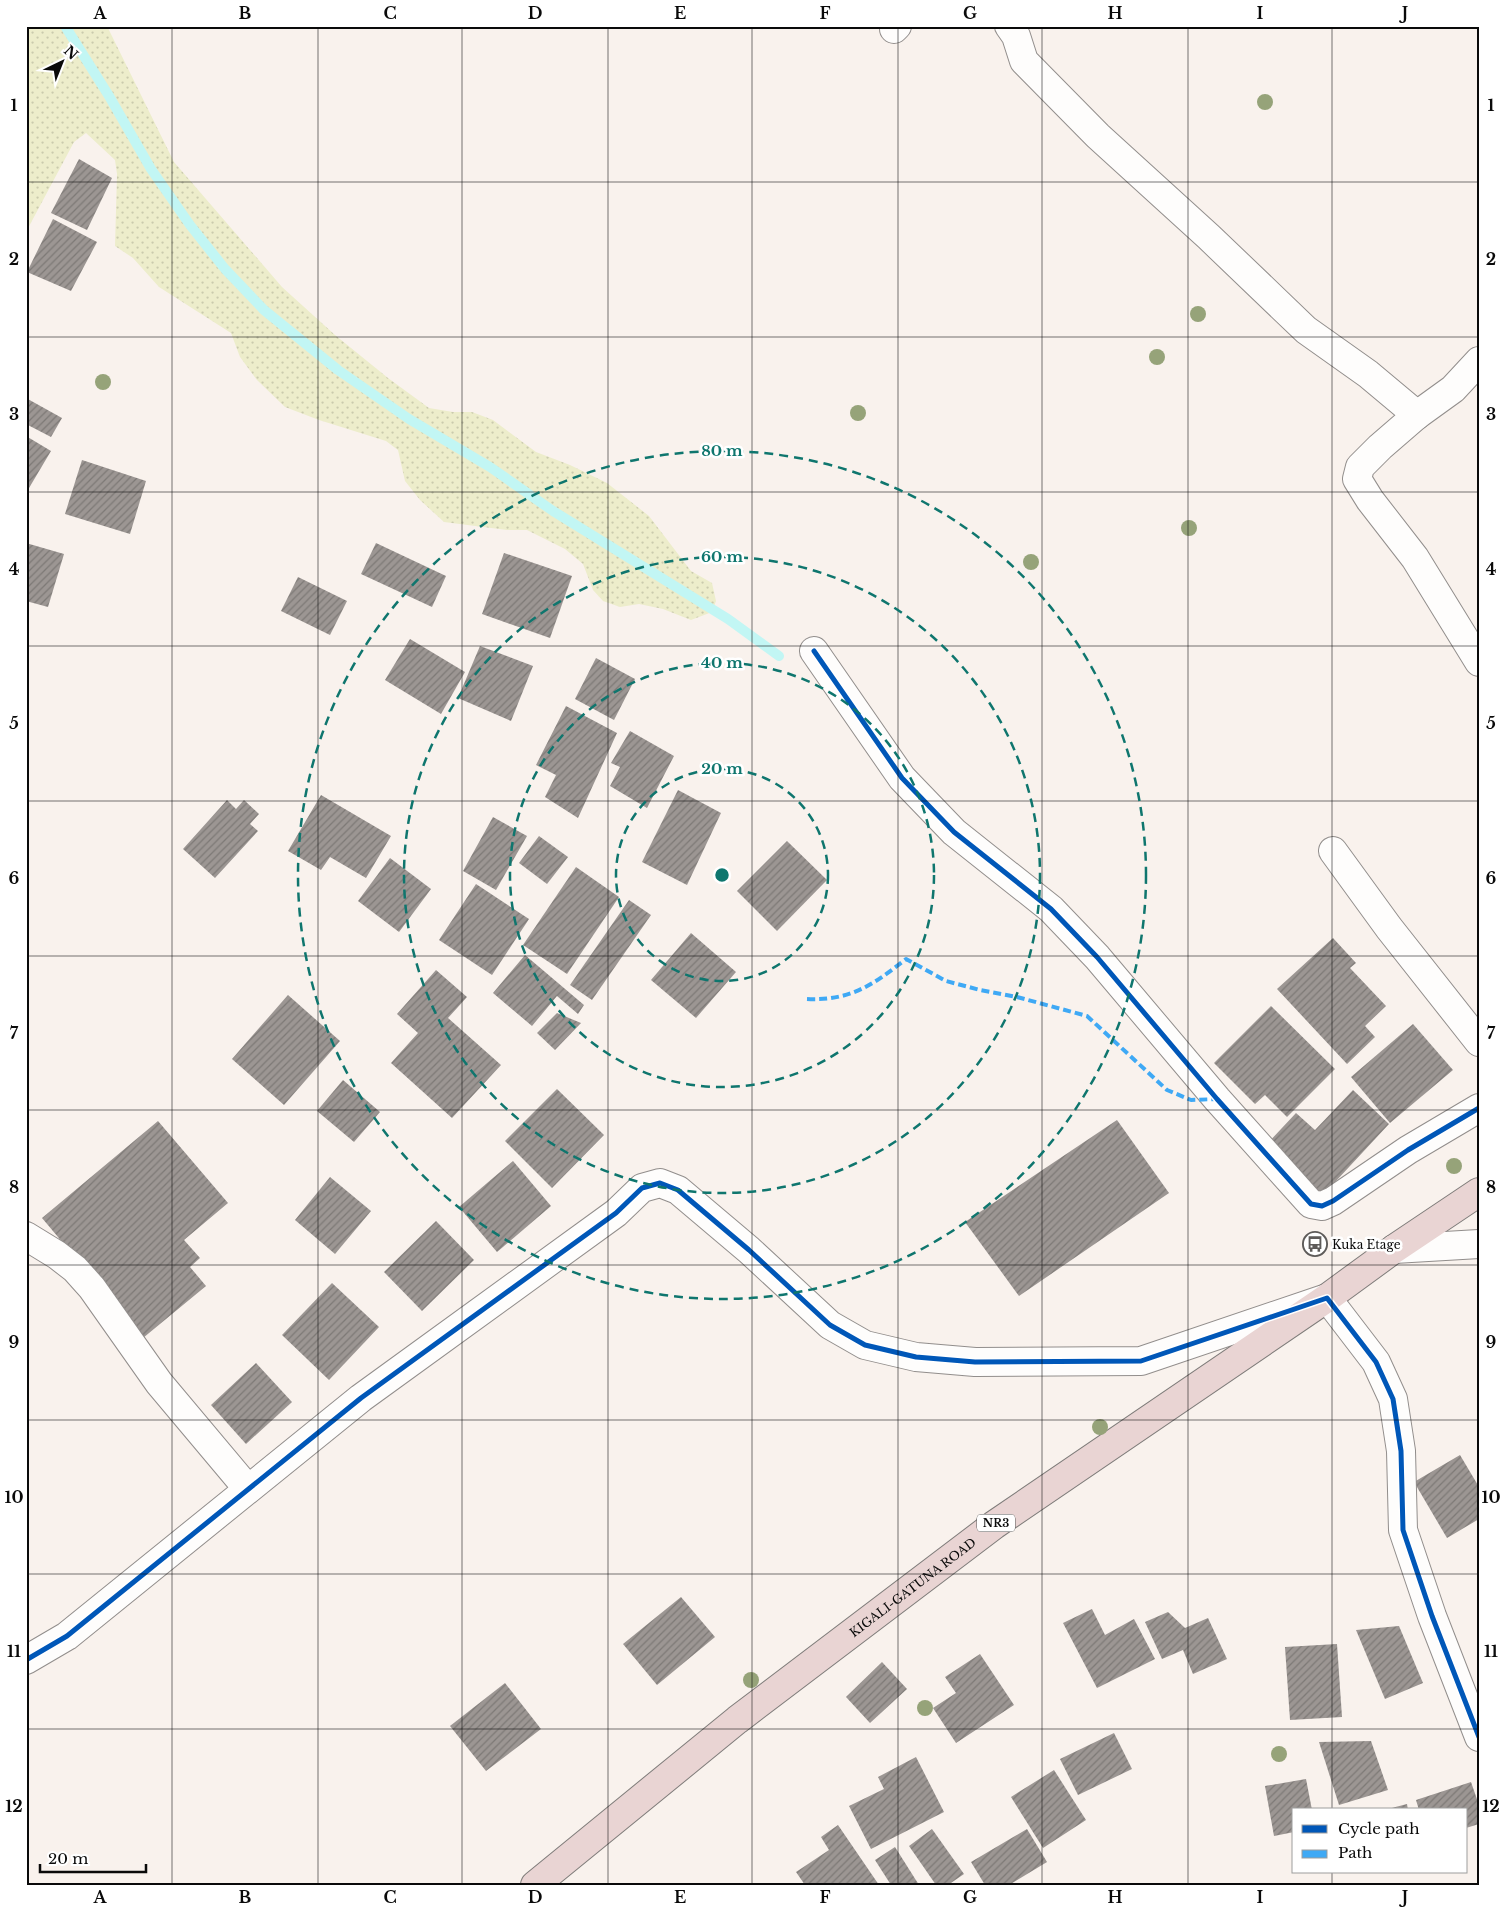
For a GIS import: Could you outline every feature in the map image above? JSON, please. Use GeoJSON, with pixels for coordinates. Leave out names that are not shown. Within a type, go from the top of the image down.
{"type":"FeatureCollection","features":[{"type":"Feature","properties":{"kind":"highway","name":"KIGALI-GATUNA ROAD"},"geometry":{"type":"LineString","coordinates":[[536,1885],[737,1720],[994,1525],[1479,1192]]}},
{"type":"Feature","properties":{"kind":"street"},"geometry":{"type":"LineString","coordinates":[[1009,26],[1016,36],[1024,62],[1098,136],[1209,237],[1306,330],[1368,374],[1417,416]]}},
{"type":"Feature","properties":{"kind":"street"},"geometry":{"type":"LineString","coordinates":[[1479,361],[1453,388],[1417,416],[1360,467],[1357,479],[1370,500],[1415,558],[1479,662]]}},
{"type":"Feature","properties":{"kind":"street"},"geometry":{"type":"LineString","coordinates":[[814,651],[902,778],[954,832],[1051,909],[1097,957],[1223,1106],[1312,1204],[1322,1206],[1333,1201],[1408,1150],[1479,1108]]}},
{"type":"Feature","properties":{"kind":"street"},"geometry":{"type":"LineString","coordinates":[[1333,851],[1389,928],[1476,1034]]}},
{"type":"Feature","properties":{"kind":"street"},"geometry":{"type":"LineString","coordinates":[[26,1660],[67,1636],[361,1398],[616,1213],[642,1188],[660,1183],[678,1190],[749,1250],[830,1325],[865,1345],[916,1357],[975,1362],[1141,1361],[1327,1298],[1376,1362],[1393,1399],[1401,1451],[1403,1530],[1432,1616],[1479,1737]]}},
{"type":"Feature","properties":{"kind":"street"},"geometry":{"type":"LineString","coordinates":[[26,1236],[75,1269],[92,1288],[159,1383],[248,1489]]}},
{"type":"Feature","properties":{"kind":"street"},"geometry":{"type":"LineString","coordinates":[[1394,1249],[1479,1244]]}},
{"type":"Feature","properties":{"kind":"green space"},"geometry":{"type":"Polygon","coordinates":[[[26,26],[107,26],[174,162],[282,287],[335,335],[429,408],[453,412],[472,412],[493,420],[536,452],[570,465],[607,483],[649,516],[691,571],[712,583],[716,601],[712,612],[691,620],[663,609],[639,604],[620,607],[603,601],[593,590],[583,564],[565,549],[527,530],[507,530],[444,522],[420,500],[405,481],[398,450],[386,441],[285,407],[257,380],[240,357],[231,333],[159,287],[133,258],[115,246],[117,174],[115,160],[86,133],[74,142],[26,232],[26,26]]]}},
{"type":"Feature","properties":{"kind":"building"},"geometry":{"type":"Polygon","coordinates":[[[79,159],[112,178],[87,230],[51,213],[79,159]]]}},
{"type":"Feature","properties":{"kind":"building"},"geometry":{"type":"Polygon","coordinates":[[[53,219],[97,242],[71,291],[27,272],[53,219]]]}},
{"type":"Feature","properties":{"kind":"building"},"geometry":{"type":"Polygon","coordinates":[[[26,398],[62,418],[51,437],[26,424],[26,398]]]}},
{"type":"Feature","properties":{"kind":"building"},"geometry":{"type":"Polygon","coordinates":[[[26,436],[51,451],[29,488],[26,486],[26,436]]]}},
{"type":"Feature","properties":{"kind":"building"},"geometry":{"type":"Polygon","coordinates":[[[82,460],[146,481],[130,534],[65,514],[82,460]]]}},
{"type":"Feature","properties":{"kind":"building"},"geometry":{"type":"Polygon","coordinates":[[[26,543],[64,554],[48,607],[26,601],[26,543]]]}},
{"type":"Feature","properties":{"kind":"building"},"geometry":{"type":"Polygon","coordinates":[[[376,543],[446,576],[432,607],[361,574],[376,543]]]}},
{"type":"Feature","properties":{"kind":"building"},"geometry":{"type":"Polygon","coordinates":[[[504,553],[572,576],[550,638],[482,614],[504,553]]]}},
{"type":"Feature","properties":{"kind":"building"},"geometry":{"type":"Polygon","coordinates":[[[298,577],[347,601],[330,635],[281,611],[298,577]]]}},
{"type":"Feature","properties":{"kind":"building"},"geometry":{"type":"Polygon","coordinates":[[[410,639],[465,672],[441,714],[385,680],[410,639]]]}},
{"type":"Feature","properties":{"kind":"building"},"geometry":{"type":"Polygon","coordinates":[[[480,646],[533,666],[511,721],[458,698],[480,646]]]}},
{"type":"Feature","properties":{"kind":"building"},"geometry":{"type":"Polygon","coordinates":[[[596,658],[635,679],[614,720],[575,699],[596,658]]]}},
{"type":"Feature","properties":{"kind":"building"},"geometry":{"type":"Polygon","coordinates":[[[566,706],[617,733],[578,818],[545,797],[556,775],[536,765],[566,706]]]}},
{"type":"Feature","properties":{"kind":"building"},"geometry":{"type":"Polygon","coordinates":[[[630,731],[674,756],[647,808],[610,786],[620,767],[611,763],[630,731]]]}},
{"type":"Feature","properties":{"kind":"building"},"geometry":{"type":"Polygon","coordinates":[[[678,790],[721,813],[687,885],[642,862],[678,790]]]}},
{"type":"Feature","properties":{"kind":"building"},"geometry":{"type":"Polygon","coordinates":[[[321,795],[391,836],[366,878],[330,857],[321,870],[288,851],[321,795]]]}},
{"type":"Feature","properties":{"kind":"building"},"geometry":{"type":"Polygon","coordinates":[[[227,800],[236,809],[244,800],[259,814],[250,824],[258,831],[215,878],[183,849],[227,800]]]}},
{"type":"Feature","properties":{"kind":"building"},"geometry":{"type":"Polygon","coordinates":[[[493,817],[527,836],[496,890],[463,871],[493,817]]]}},
{"type":"Feature","properties":{"kind":"building"},"geometry":{"type":"Polygon","coordinates":[[[539,836],[568,857],[547,884],[519,863],[539,836]]]}},
{"type":"Feature","properties":{"kind":"building"},"geometry":{"type":"Polygon","coordinates":[[[787,841],[827,880],[777,931],[737,891],[787,841]]]}},
{"type":"Feature","properties":{"kind":"building"},"geometry":{"type":"Polygon","coordinates":[[[390,858],[431,889],[399,932],[358,901],[390,858]]]}},
{"type":"Feature","properties":{"kind":"building"},"geometry":{"type":"Polygon","coordinates":[[[576,867],[619,897],[567,974],[523,945],[576,867]]]}},
{"type":"Feature","properties":{"kind":"building"},"geometry":{"type":"Polygon","coordinates":[[[476,884],[529,919],[492,975],[439,940],[476,884]]]}},
{"type":"Feature","properties":{"kind":"building"},"geometry":{"type":"Polygon","coordinates":[[[629,900],[651,915],[592,1000],[570,985],[629,900]]]}},
{"type":"Feature","properties":{"kind":"building"},"geometry":{"type":"Polygon","coordinates":[[[691,933],[736,972],[696,1018],[651,980],[691,933]]]}},
{"type":"Feature","properties":{"kind":"building"},"geometry":{"type":"Polygon","coordinates":[[[1333,938],[1356,963],[1350,968],[1386,1006],[1365,1026],[1375,1037],[1347,1064],[1277,989],[1333,938]]]}},
{"type":"Feature","properties":{"kind":"building"},"geometry":{"type":"Polygon","coordinates":[[[525,955],[584,1005],[578,1014],[557,996],[532,1026],[493,993],[525,955]]]}},
{"type":"Feature","properties":{"kind":"building"},"geometry":{"type":"Polygon","coordinates":[[[436,970],[467,997],[448,1018],[501,1065],[452,1118],[391,1063],[418,1033],[397,1014],[436,970]]]}},
{"type":"Feature","properties":{"kind":"building"},"geometry":{"type":"Polygon","coordinates":[[[288,995],[340,1041],[284,1105],[232,1059],[288,995]]]}},
{"type":"Feature","properties":{"kind":"building"},"geometry":{"type":"Polygon","coordinates":[[[1271,1006],[1335,1069],[1287,1117],[1265,1095],[1255,1104],[1214,1063],[1271,1006]]]}},
{"type":"Feature","properties":{"kind":"building"},"geometry":{"type":"Polygon","coordinates":[[[557,1013],[581,1023],[555,1050],[537,1033],[557,1013]]]}},
{"type":"Feature","properties":{"kind":"building"},"geometry":{"type":"Polygon","coordinates":[[[1413,1024],[1453,1070],[1390,1123],[1351,1077],[1413,1024]]]}},
{"type":"Feature","properties":{"kind":"building"},"geometry":{"type":"Polygon","coordinates":[[[343,1080],[380,1112],[354,1142],[317,1111],[343,1080]]]}},
{"type":"Feature","properties":{"kind":"building"},"geometry":{"type":"Polygon","coordinates":[[[557,1089],[604,1135],[552,1188],[505,1141],[557,1089]]]}},
{"type":"Feature","properties":{"kind":"building"},"geometry":{"type":"Polygon","coordinates":[[[1353,1090],[1389,1124],[1323,1195],[1268,1143],[1296,1113],[1315,1130],[1353,1090]]]}},
{"type":"Feature","properties":{"kind":"building"},"geometry":{"type":"Polygon","coordinates":[[[1117,1120],[1169,1193],[1019,1296],[965,1222],[1117,1120]]]}},
{"type":"Feature","properties":{"kind":"building"},"geometry":{"type":"Polygon","coordinates":[[[158,1121],[228,1203],[184,1240],[200,1258],[190,1267],[206,1286],[143,1338],[42,1218],[158,1121]]]}},
{"type":"Feature","properties":{"kind":"building"},"geometry":{"type":"Polygon","coordinates":[[[513,1161],[551,1206],[497,1252],[459,1207],[513,1161]]]}},
{"type":"Feature","properties":{"kind":"building"},"geometry":{"type":"Polygon","coordinates":[[[330,1177],[371,1211],[335,1254],[295,1220],[330,1177]]]}},
{"type":"Feature","properties":{"kind":"building"},"geometry":{"type":"Polygon","coordinates":[[[436,1221],[474,1260],[422,1311],[384,1272],[436,1221]]]}},
{"type":"Feature","properties":{"kind":"building"},"geometry":{"type":"Polygon","coordinates":[[[332,1283],[379,1327],[329,1380],[282,1335],[332,1283]]]}},
{"type":"Feature","properties":{"kind":"building"},"geometry":{"type":"Polygon","coordinates":[[[256,1363],[292,1402],[246,1444],[211,1405],[256,1363]]]}},
{"type":"Feature","properties":{"kind":"building"},"geometry":{"type":"Polygon","coordinates":[[[1460,1455],[1479,1487],[1479,1519],[1447,1538],[1414,1482],[1460,1455]]]}},
{"type":"Feature","properties":{"kind":"building"},"geometry":{"type":"Polygon","coordinates":[[[681,1597],[715,1637],[657,1685],[623,1644],[681,1597]]]}},
{"type":"Feature","properties":{"kind":"building"},"geometry":{"type":"Polygon","coordinates":[[[1092,1609],[1105,1635],[1134,1619],[1155,1659],[1097,1688],[1063,1623],[1092,1609]]]}},
{"type":"Feature","properties":{"kind":"building"},"geometry":{"type":"Polygon","coordinates":[[[1168,1612],[1185,1628],[1208,1618],[1227,1659],[1193,1674],[1183,1650],[1162,1659],[1145,1622],[1168,1612]]]}},
{"type":"Feature","properties":{"kind":"building"},"geometry":{"type":"Polygon","coordinates":[[[1399,1626],[1423,1683],[1385,1699],[1356,1630],[1399,1626]]]}},
{"type":"Feature","properties":{"kind":"building"},"geometry":{"type":"Polygon","coordinates":[[[1337,1644],[1342,1717],[1290,1720],[1285,1647],[1337,1644]]]}},
{"type":"Feature","properties":{"kind":"building"},"geometry":{"type":"Polygon","coordinates":[[[980,1654],[1014,1705],[956,1743],[933,1708],[956,1693],[945,1677],[980,1654]]]}},
{"type":"Feature","properties":{"kind":"building"},"geometry":{"type":"Polygon","coordinates":[[[882,1662],[907,1689],[870,1723],[846,1697],[882,1662]]]}},
{"type":"Feature","properties":{"kind":"building"},"geometry":{"type":"Polygon","coordinates":[[[505,1683],[541,1729],[486,1771],[450,1726],[505,1683]]]}},
{"type":"Feature","properties":{"kind":"building"},"geometry":{"type":"Polygon","coordinates":[[[1114,1733],[1132,1769],[1078,1795],[1060,1759],[1114,1733]]]}},
{"type":"Feature","properties":{"kind":"building"},"geometry":{"type":"Polygon","coordinates":[[[1371,1741],[1388,1790],[1339,1805],[1319,1742],[1371,1741]]]}},
{"type":"Feature","properties":{"kind":"building"},"geometry":{"type":"Polygon","coordinates":[[[916,1757],[944,1812],[871,1849],[849,1806],[884,1789],[878,1777],[916,1757]]]}},
{"type":"Feature","properties":{"kind":"building"},"geometry":{"type":"Polygon","coordinates":[[[1054,1770],[1086,1820],[1043,1848],[1011,1797],[1054,1770]]]}},
{"type":"Feature","properties":{"kind":"building"},"geometry":{"type":"Polygon","coordinates":[[[1306,1779],[1312,1808],[1292,1808],[1292,1832],[1274,1836],[1265,1786],[1306,1779]]]}},
{"type":"Feature","properties":{"kind":"building"},"geometry":{"type":"Polygon","coordinates":[[[1471,1782],[1479,1805],[1479,1824],[1468,1827],[1468,1808],[1418,1808],[1416,1800],[1471,1782]]]}},
{"type":"Feature","properties":{"kind":"building"},"geometry":{"type":"Polygon","coordinates":[[[1407,1804],[1408,1808],[1392,1808],[1407,1804]]]}},
{"type":"Feature","properties":{"kind":"building"},"geometry":{"type":"Polygon","coordinates":[[[838,1825],[879,1885],[805,1885],[796,1872],[829,1850],[821,1837],[838,1825]]]}},
{"type":"Feature","properties":{"kind":"building"},"geometry":{"type":"Polygon","coordinates":[[[932,1829],[964,1874],[948,1885],[936,1885],[909,1846],[932,1829]]]}},
{"type":"Feature","properties":{"kind":"building"},"geometry":{"type":"Polygon","coordinates":[[[1027,1829],[1047,1862],[1009,1885],[985,1885],[971,1862],[1027,1829]]]}},
{"type":"Feature","properties":{"kind":"building"},"geometry":{"type":"Polygon","coordinates":[[[895,1847],[919,1885],[891,1885],[875,1860],[895,1847]]]}},
{"type":"Feature","properties":{"kind":"waterway"},"geometry":{"type":"LineString","coordinates":[[65,26],[109,96],[151,169],[190,225],[225,269],[264,310],[338,370],[409,419],[490,467],[553,511],[728,619],[779,656]]}},
{"type":"Feature","properties":{"kind":"marked path"},"geometry":{"type":"LineString","coordinates":[[807,999],[822,999],[849,994],[872,984],[906,959],[946,981],[1017,997],[1087,1016],[1167,1090],[1191,1100],[1217,1099]]}},
{"type":"Feature","properties":{"kind":"cycle path"},"geometry":{"type":"LineString","coordinates":[[814,651],[902,778],[954,832],[1051,909],[1097,957],[1217,1099],[1311,1204],[1322,1206],[1333,1201],[1408,1150],[1479,1108]]}},
{"type":"Feature","properties":{"kind":"cycle path"},"geometry":{"type":"LineString","coordinates":[[26,1660],[67,1636],[361,1398],[616,1213],[642,1188],[660,1183],[678,1190],[749,1250],[830,1325],[865,1345],[916,1357],[975,1362],[1141,1361],[1327,1298],[1376,1362],[1393,1399],[1401,1451],[1403,1530],[1432,1616],[1479,1737]]}},
{"type":"Feature","properties":{"kind":"place","name":"Kuka Etage"},"geometry":{"type":"Point","coordinates":[1315,1244]}}]}
